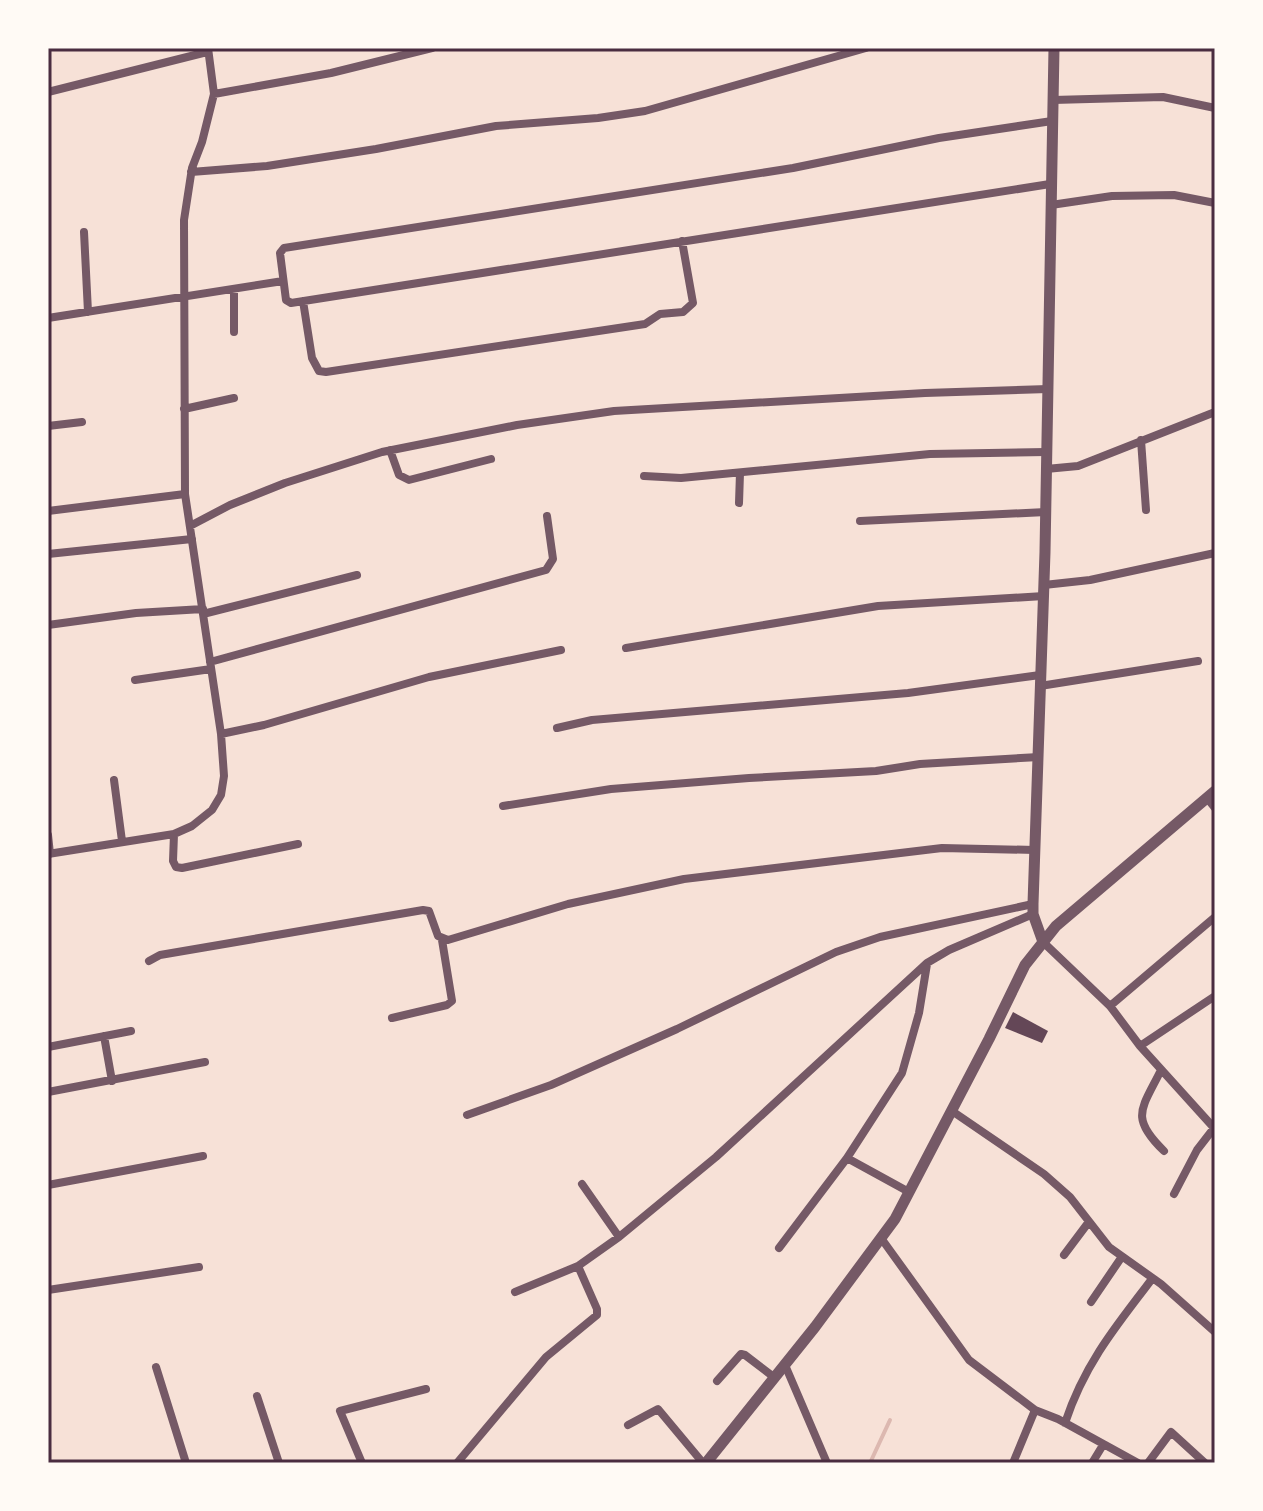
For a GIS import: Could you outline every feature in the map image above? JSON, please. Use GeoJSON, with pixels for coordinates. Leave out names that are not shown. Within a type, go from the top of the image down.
{"type":"FeatureCollection","features":[{"type":"Feature","properties":{"kind":"street"},"geometry":{"type":"LineString","coordinates":[[214,94],[229,94],[331,73],[432,48]]}},
{"type":"Feature","properties":{"kind":"street"},"geometry":{"type":"LineString","coordinates":[[191,172],[267,166],[496,126],[645,111],[866,48]]}},
{"type":"Feature","properties":{"kind":"street"},"geometry":{"type":"LineString","coordinates":[[1054,48],[1046,512],[1033,909],[1043,942],[1110,1006],[1140,1046],[1215,1128],[1197,1150],[1174,1194]]}},
{"type":"Feature","properties":{"kind":"street"},"geometry":{"type":"LineString","coordinates":[[48,92],[208,50],[214,94],[191,172],[184,220],[185,494],[221,734],[224,776],[221,795],[212,810],[192,826],[174,834],[49,854],[48,835]]}},
{"type":"Feature","properties":{"kind":"street"},"geometry":{"type":"LineString","coordinates":[[1053,100],[1163,97],[1215,108]]}},
{"type":"Feature","properties":{"kind":"street"},"geometry":{"type":"LineString","coordinates":[[1050,184],[288,303],[283,281],[280,253],[284,248],[793,168],[939,138],[1052,121]]}},
{"type":"Feature","properties":{"kind":"street"},"geometry":{"type":"LineString","coordinates":[[1051,205],[1112,196],[1174,195],[1215,203]]}},
{"type":"Feature","properties":{"kind":"street"},"geometry":{"type":"LineString","coordinates":[[84,232],[88,312]]}},
{"type":"Feature","properties":{"kind":"street"},"geometry":{"type":"LineString","coordinates":[[303,301],[312,358],[319,371],[326,372],[645,324],[660,314],[683,312],[693,303],[682,241]]}},
{"type":"Feature","properties":{"kind":"street"},"geometry":{"type":"LineString","coordinates":[[48,318],[283,281]]}},
{"type":"Feature","properties":{"kind":"street"},"geometry":{"type":"LineString","coordinates":[[234,289],[234,332]]}},
{"type":"Feature","properties":{"kind":"street"},"geometry":{"type":"LineString","coordinates":[[190,526],[230,505],[285,483],[390,450],[517,425],[614,411],[1048,389]]}},
{"type":"Feature","properties":{"kind":"street"},"geometry":{"type":"LineString","coordinates":[[184,409],[234,398]]}},
{"type":"Feature","properties":{"kind":"street"},"geometry":{"type":"LineString","coordinates":[[1046,469],[1078,466],[1215,412]]}},
{"type":"Feature","properties":{"kind":"street"},"geometry":{"type":"LineString","coordinates":[[48,426],[82,422]]}},
{"type":"Feature","properties":{"kind":"street"},"geometry":{"type":"LineString","coordinates":[[1141,440],[1146,510]]}},
{"type":"Feature","properties":{"kind":"street"},"geometry":{"type":"LineString","coordinates":[[390,450],[399,475],[409,480],[491,459]]}},
{"type":"Feature","properties":{"kind":"street"},"geometry":{"type":"LineString","coordinates":[[644,476],[681,478],[930,454],[1046,452]]}},
{"type":"Feature","properties":{"kind":"street"},"geometry":{"type":"LineString","coordinates":[[739,503],[740,473]]}},
{"type":"Feature","properties":{"kind":"street"},"geometry":{"type":"LineString","coordinates":[[48,511],[185,494]]}},
{"type":"Feature","properties":{"kind":"street"},"geometry":{"type":"LineString","coordinates":[[860,521],[1046,512]]}},
{"type":"Feature","properties":{"kind":"street"},"geometry":{"type":"LineString","coordinates":[[135,680],[211,665],[546,570],[553,559],[547,516]]}},
{"type":"Feature","properties":{"kind":"street"},"geometry":{"type":"LineString","coordinates":[[48,554],[192,539]]}},
{"type":"Feature","properties":{"kind":"street"},"geometry":{"type":"LineString","coordinates":[[626,648],[878,606],[1044,590],[1215,553]]}},
{"type":"Feature","properties":{"kind":"street"},"geometry":{"type":"LineString","coordinates":[[48,625],[136,613],[203,611],[357,575]]}},
{"type":"Feature","properties":{"kind":"street"},"geometry":{"type":"LineString","coordinates":[[221,734],[264,725],[429,677],[561,650]]}},
{"type":"Feature","properties":{"kind":"street"},"geometry":{"type":"LineString","coordinates":[[557,728],[592,720],[908,693],[1198,661]]}},
{"type":"Feature","properties":{"kind":"street"},"geometry":{"type":"LineString","coordinates":[[503,806],[611,789],[1039,757]]}},
{"type":"Feature","properties":{"kind":"street"},"geometry":{"type":"LineString","coordinates":[[114,780],[122,841]]}},
{"type":"Feature","properties":{"kind":"street"},"geometry":{"type":"LineString","coordinates":[[628,1425],[658,1409],[704,1463],[775,1378],[881,1238],[952,1111],[1025,965],[1056,926],[1212,799]]}},
{"type":"Feature","properties":{"kind":"street"},"geometry":{"type":"LineString","coordinates":[[174,834],[173,861],[176,867],[182,868],[298,844]]}},
{"type":"Feature","properties":{"kind":"street"},"geometry":{"type":"LineString","coordinates":[[442,940],[597,897],[684,879],[942,848],[1035,850]]}},
{"type":"Feature","properties":{"kind":"street"},"geometry":{"type":"LineString","coordinates":[[515,1292],[578,1266],[619,1237],[716,1157],[927,963],[1033,909]]}},
{"type":"Feature","properties":{"kind":"street"},"geometry":{"type":"LineString","coordinates":[[467,1115],[551,1085],[690,1023],[836,952],[880,937],[1033,909]]}},
{"type":"Feature","properties":{"kind":"street"},"geometry":{"type":"LineString","coordinates":[[149,961],[160,955],[429,911],[442,940],[452,1001],[447,1005],[392,1018]]}},
{"type":"Feature","properties":{"kind":"street"},"geometry":{"type":"LineString","coordinates":[[1110,1006],[1215,917]]}},
{"type":"Feature","properties":{"kind":"street"},"geometry":{"type":"LineString","coordinates":[[779,1248],[847,1158],[902,1073],[919,1013],[927,963]]}},
{"type":"Feature","properties":{"kind":"street"},"geometry":{"type":"LineString","coordinates":[[1140,1046],[1215,996]]}},
{"type":"Feature","properties":{"kind":"street"},"geometry":{"type":"LineString","coordinates":[[48,1047],[131,1031]]}},
{"type":"Feature","properties":{"kind":"street"},"geometry":{"type":"LineString","coordinates":[[104,1036],[112,1081]]}},
{"type":"Feature","properties":{"kind":"street"},"geometry":{"type":"LineString","coordinates":[[48,1092],[205,1062]]}},
{"type":"Feature","properties":{"kind":"street"},"geometry":{"type":"LineString","coordinates":[[1161,1070],[1142,1108],[1141,1117],[1151,1138],[1164,1151]]}},
{"type":"Feature","properties":{"kind":"street"},"geometry":{"type":"LineString","coordinates":[[952,1111],[1044,1174],[1070,1197],[1088,1223],[1121,1258],[1161,1284],[1215,1332]]}},
{"type":"Feature","properties":{"kind":"street"},"geometry":{"type":"LineString","coordinates":[[48,1185],[203,1156]]}},
{"type":"Feature","properties":{"kind":"street"},"geometry":{"type":"LineString","coordinates":[[847,1158],[909,1192]]}},
{"type":"Feature","properties":{"kind":"street"},"geometry":{"type":"LineString","coordinates":[[582,1184],[619,1237]]}},
{"type":"Feature","properties":{"kind":"street"},"geometry":{"type":"LineString","coordinates":[[1064,1255],[1088,1223]]}},
{"type":"Feature","properties":{"kind":"street"},"geometry":{"type":"LineString","coordinates":[[881,1238],[969,1360],[1035,1410],[1138,1463]]}},
{"type":"Feature","properties":{"kind":"street"},"geometry":{"type":"LineString","coordinates":[[1091,1302],[1121,1258]]}},
{"type":"Feature","properties":{"kind":"street"},"geometry":{"type":"LineString","coordinates":[[457,1463],[546,1357],[597,1315],[578,1266]]}},
{"type":"Feature","properties":{"kind":"street"},"geometry":{"type":"LineString","coordinates":[[48,1290],[199,1267]]}},
{"type":"Feature","properties":{"kind":"street"},"geometry":{"type":"LineString","coordinates":[[1065,1423],[1093,1357],[1152,1279]]}},
{"type":"Feature","properties":{"kind":"street"},"geometry":{"type":"LineString","coordinates":[[717,1381],[741,1354],[775,1378]]}},
{"type":"Feature","properties":{"kind":"street"},"geometry":{"type":"LineString","coordinates":[[785,1365],[827,1463]]}},
{"type":"Feature","properties":{"kind":"street"},"geometry":{"type":"LineString","coordinates":[[156,1367],[186,1463]]}},
{"type":"Feature","properties":{"kind":"street"},"geometry":{"type":"LineString","coordinates":[[362,1463],[340,1411],[426,1389]]}},
{"type":"Feature","properties":{"kind":"street"},"geometry":{"type":"LineString","coordinates":[[257,1396],[279,1463]]}},
{"type":"Feature","properties":{"kind":"street"},"geometry":{"type":"LineString","coordinates":[[1013,1463],[1035,1410]]}},
{"type":"Feature","properties":{"kind":"street"},"geometry":{"type":"LineString","coordinates":[[1148,1463],[1171,1432],[1205,1463]]}},
{"type":"Feature","properties":{"kind":"street"},"geometry":{"type":"LineString","coordinates":[[1092,1463],[1103,1445]]}},
{"type":"Feature","properties":{"kind":"building"},"geometry":{"type":"Polygon","coordinates":[[[1013,1012],[1048,1031],[1042,1043],[1005,1028],[1013,1012]]]}},
{"type":"Feature","properties":{"kind":"waterway"},"geometry":{"type":"LineString","coordinates":[[870,1463],[890,1420]]}}]}
